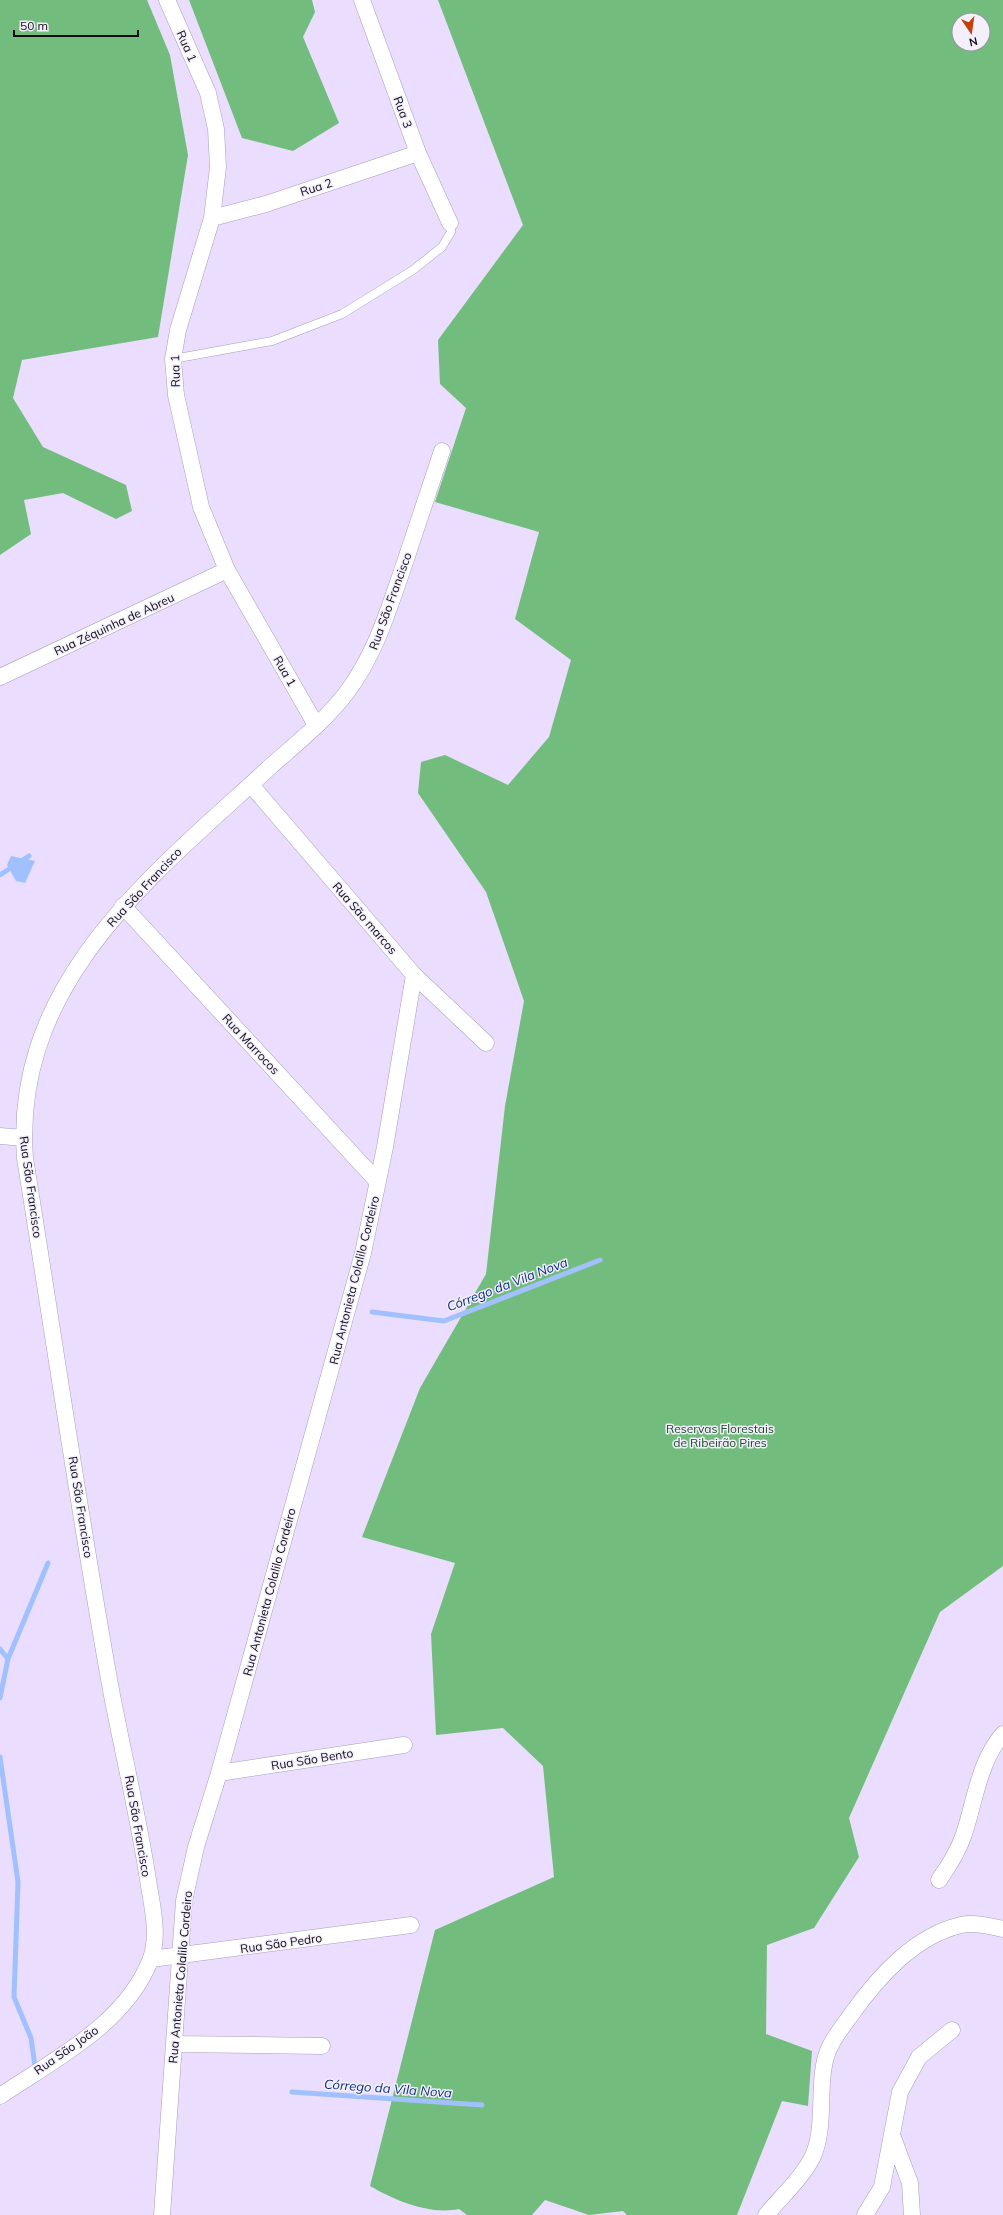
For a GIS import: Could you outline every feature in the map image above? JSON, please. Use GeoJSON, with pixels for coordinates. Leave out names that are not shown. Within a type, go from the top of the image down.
{"type":"FeatureCollection","features":[{"type":"Feature","properties":{"kind":"street","name":"Rua 1"},"geometry":{"type":"LineString","coordinates":[[167,0],[208,93],[216,129],[218,167],[212,218],[178,330],[173,359],[176,395],[201,507],[227,570],[316,725]]}},
{"type":"Feature","properties":{"kind":"street","name":"Rua 3"},"geometry":{"type":"LineString","coordinates":[[362,0],[418,153],[450,222]]}},
{"type":"Feature","properties":{"kind":"street","name":"Rua 2"},"geometry":{"type":"LineString","coordinates":[[212,218],[266,204],[418,153]]}},
{"type":"Feature","properties":{"kind":"street","name":"Rua São Francisco"},"geometry":{"type":"LineString","coordinates":[[151,1959],[154,1924],[144,1854],[109,1680],[26,1166],[24,1138],[25,1100],[31,1067],[42,1031],[67,981],[123,906],[187,842],[316,725],[346,693],[373,651],[442,451]]}},
{"type":"Feature","properties":{"kind":"street","name":"Rua Zéquinha de Abreu"},"geometry":{"type":"LineString","coordinates":[[0,677],[227,570]]}},
{"type":"Feature","properties":{"kind":"street","name":"Rua São marcos"},"geometry":{"type":"LineString","coordinates":[[251,785],[414,975],[486,1043]]}},
{"type":"Feature","properties":{"kind":"street","name":"Rua Marrocos"},"geometry":{"type":"LineString","coordinates":[[123,906],[378,1182]]}},
{"type":"Feature","properties":{"kind":"street","name":"Rua Antonieta Colalilo Cordeiro"},"geometry":{"type":"LineString","coordinates":[[162,2215],[180,1956],[186,1893],[196,1847],[219,1773],[363,1253],[378,1182],[414,975]]}},
{"type":"Feature","properties":{"kind":"street"},"geometry":{"type":"LineString","coordinates":[[0,1136],[24,1138]]}},
{"type":"Feature","properties":{"kind":"street"},"geometry":{"type":"LineString","coordinates":[[939,1880],[955,1858],[966,1828],[981,1776],[993,1745],[1003,1734]]}},
{"type":"Feature","properties":{"kind":"street","name":"Rua São Bento"},"geometry":{"type":"LineString","coordinates":[[219,1773],[404,1745]]}},
{"type":"Feature","properties":{"kind":"street"},"geometry":{"type":"LineString","coordinates":[[766,2215],[813,2156],[818,2138],[824,2070],[828,2052],[838,2033],[866,1993],[904,1955],[944,1931],[962,1924],[974,1924],[1003,1929]]}},
{"type":"Feature","properties":{"kind":"street","name":"Rua São Pedro"},"geometry":{"type":"LineString","coordinates":[[151,1959],[411,1925]]}},
{"type":"Feature","properties":{"kind":"street","name":"Rua São João"},"geometry":{"type":"LineString","coordinates":[[0,2096],[88,2037],[123,2006],[134,1992],[151,1959]]}},
{"type":"Feature","properties":{"kind":"street"},"geometry":{"type":"LineString","coordinates":[[865,2215],[882,2187],[900,2092],[919,2057],[952,2030]]}},
{"type":"Feature","properties":{"kind":"street"},"geometry":{"type":"LineString","coordinates":[[174,2044],[322,2046]]}},
{"type":"Feature","properties":{"kind":"street"},"geometry":{"type":"LineString","coordinates":[[892,2135],[910,2183],[912,2215]]}},
{"type":"Feature","properties":{"kind":"lane"},"geometry":{"type":"LineString","coordinates":[[173,359],[272,341],[342,314],[384,290],[442,247],[452,232],[450,222]]}},
{"type":"Feature","properties":{"kind":"green space"},"geometry":{"type":"Polygon","coordinates":[[[0,0],[147,0],[170,55],[188,155],[158,337],[22,360],[13,398],[43,447],[126,485],[132,511],[116,519],[63,493],[24,500],[31,534],[0,555],[0,0]]]}},
{"type":"Feature","properties":{"kind":"green space"},"geometry":{"type":"Polygon","coordinates":[[[189,0],[312,0],[315,12],[303,37],[339,123],[293,151],[242,138],[189,0]]]}},
{"type":"Feature","properties":{"kind":"green space","name":"Reservas Florestais de Ribeirão Pires"},"geometry":{"type":"Polygon","coordinates":[[[438,0],[1003,0],[1003,1566],[940,1612],[849,1818],[859,1857],[814,1928],[767,1945],[766,2034],[812,2051],[808,2106],[782,2101],[737,2215],[627,2215],[623,2211],[589,2215],[545,2200],[532,2215],[467,2215],[459,2209],[437,2210],[413,2205],[391,2197],[370,2186],[435,1930],[554,1877],[543,1766],[503,1728],[436,1735],[431,1634],[455,1563],[362,1537],[420,1388],[486,1274],[505,1106],[524,1001],[486,892],[418,793],[421,762],[445,755],[508,785],[549,737],[571,660],[515,619],[539,532],[435,502],[466,408],[440,384],[438,340],[523,225],[438,0]]]}},
{"type":"Feature","properties":{"kind":"water"},"geometry":{"type":"Polygon","coordinates":[[[11,856],[35,861],[25,883],[16,881],[7,865],[11,856]]]}},
{"type":"Feature","properties":{"kind":"waterway","name":"Córrego da Vila Nova"},"geometry":{"type":"LineString","coordinates":[[0,875],[29,856]]}},
{"type":"Feature","properties":{"kind":"waterway","name":"Córrego da Vila Nova"},"geometry":{"type":"LineString","coordinates":[[372,1312],[444,1321],[600,1260]]}},
{"type":"Feature","properties":{"kind":"waterway","name":"Córrego da Vila Nova"},"geometry":{"type":"LineString","coordinates":[[8,1659],[48,1563]]}},
{"type":"Feature","properties":{"kind":"waterway","name":"Córrego da Vila Nova"},"geometry":{"type":"LineString","coordinates":[[0,1649],[8,1659],[0,1698]]}},
{"type":"Feature","properties":{"kind":"waterway","name":"Córrego da Vila Nova"},"geometry":{"type":"LineString","coordinates":[[0,1757],[18,1882],[14,1997],[31,2038],[35,2066]]}},
{"type":"Feature","properties":{"kind":"waterway","name":"Córrego da Vila Nova"},"geometry":{"type":"LineString","coordinates":[[292,2092],[482,2105]]}}]}
